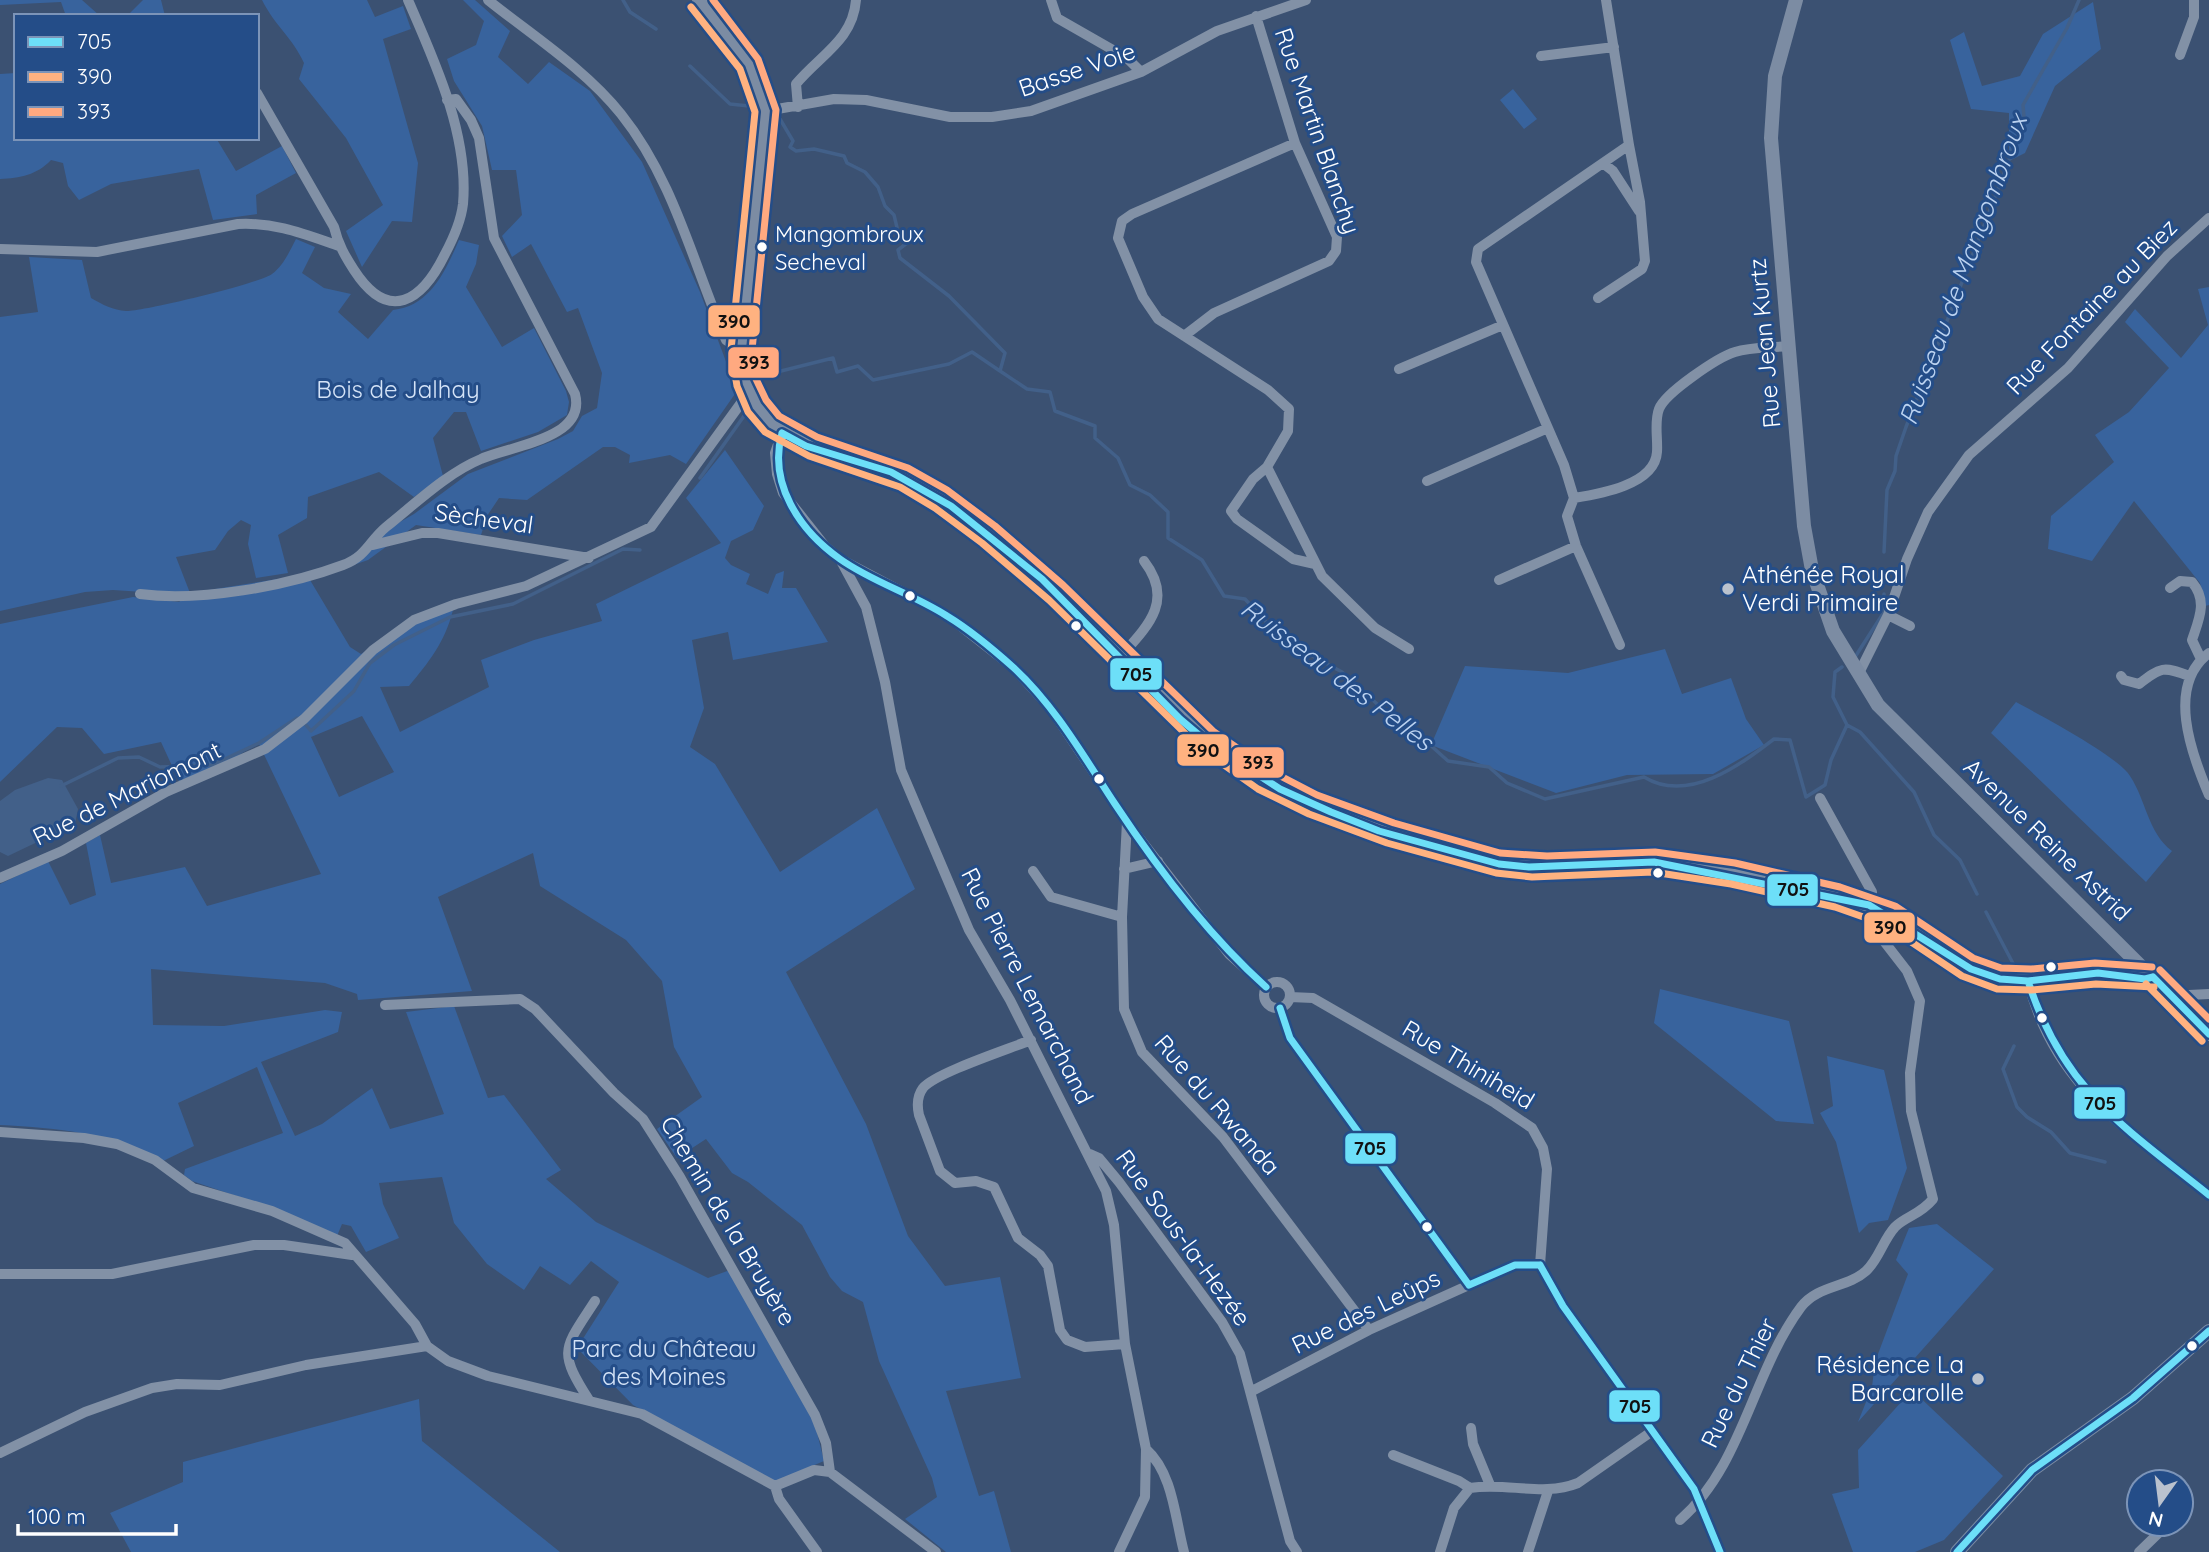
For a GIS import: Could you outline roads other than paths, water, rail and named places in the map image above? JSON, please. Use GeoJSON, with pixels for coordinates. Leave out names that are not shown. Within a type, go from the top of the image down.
{"type":"FeatureCollection","features":[{"type":"Feature","properties":{"kind":"main road"},"geometry":{"type":"LineString","coordinates":[[699,0],[749,61],[759,78],[766,111],[741,349],[742,371],[761,415],[782,433],[806,446],[891,472],[928,490],[1018,558],[1121,656],[1180,719],[1242,766],[1331,813],[1379,831],[1499,864],[1529,867],[1654,862],[1869,905],[1971,969],[2000,979],[2028,981],[2098,973],[2153,977]]}},
{"type":"Feature","properties":{"kind":"main road","name":"Rue Jean Kurtz"},"geometry":{"type":"LineString","coordinates":[[1796,0],[1775,76],[1772,116],[1804,526],[1812,570],[1833,631],[1858,675]]}},
{"type":"Feature","properties":{"kind":"main road","name":"Avenue Reine Astrid"},"geometry":{"type":"LineString","coordinates":[[1858,675],[1878,705],[2209,1034]]}},
{"type":"Feature","properties":{"kind":"main road"},"geometry":{"type":"LineString","coordinates":[[1958,1552],[2032,1470],[2133,1398],[2209,1331]]}},
{"type":"Feature","properties":{"kind":"street"},"geometry":{"type":"LineString","coordinates":[[259,96],[334,227],[339,246],[362,283],[382,299],[404,302],[425,287],[453,239],[463,208],[464,172],[447,100],[408,0]]}},
{"type":"Feature","properties":{"kind":"street"},"geometry":{"type":"LineString","coordinates":[[488,0],[596,86],[622,115],[663,178],[726,340],[741,349]]}},
{"type":"Feature","properties":{"kind":"street"},"geometry":{"type":"LineString","coordinates":[[798,107],[796,84],[846,35],[855,16],[856,0]]}},
{"type":"Feature","properties":{"kind":"street"},"geometry":{"type":"LineString","coordinates":[[1051,0],[1057,18],[1127,58],[1141,72]]}},
{"type":"Feature","properties":{"kind":"street","name":"Basse Voie"},"geometry":{"type":"LineString","coordinates":[[766,111],[834,99],[866,100],[950,117],[992,117],[1031,111],[1141,72],[1217,31],[1306,0]]}},
{"type":"Feature","properties":{"kind":"street"},"geometry":{"type":"LineString","coordinates":[[1598,298],[1642,269],[1647,252],[1606,0]]}},
{"type":"Feature","properties":{"kind":"street"},"geometry":{"type":"LineString","coordinates":[[2180,55],[2194,17],[2194,0]]}},
{"type":"Feature","properties":{"kind":"street","name":"Rue Martin Blanchy"},"geometry":{"type":"LineString","coordinates":[[1184,336],[1214,313],[1329,261],[1336,251],[1337,237],[1295,143],[1256,16]]}},
{"type":"Feature","properties":{"kind":"street"},"geometry":{"type":"LineString","coordinates":[[1541,56],[1614,47]]}},
{"type":"Feature","properties":{"kind":"street"},"geometry":{"type":"LineString","coordinates":[[140,594],[191,598],[316,574],[346,564],[373,545],[384,529],[462,469],[480,459],[562,430],[573,419],[578,405],[561,364],[494,238],[484,159],[471,120],[456,99],[447,100]]}},
{"type":"Feature","properties":{"kind":"street"},"geometry":{"type":"LineString","coordinates":[[1295,143],[1122,221],[1118,237],[1143,297],[1158,319],[1268,390],[1289,409],[1288,431],[1267,467],[1253,479],[1231,511],[1237,519],[1293,559],[1315,564]]}},
{"type":"Feature","properties":{"kind":"street"},"geometry":{"type":"LineString","coordinates":[[1620,645],[1576,546],[1567,516],[1574,498],[1548,428],[1476,262],[1478,249],[1629,145]]}},
{"type":"Feature","properties":{"kind":"street"},"geometry":{"type":"LineString","coordinates":[[1604,164],[1613,171],[1641,213]]}},
{"type":"Feature","properties":{"kind":"street","name":"Rue Fontaine au Biez"},"geometry":{"type":"LineString","coordinates":[[1858,675],[1888,615],[1907,559],[1928,512],[1969,455],[2068,368],[2166,256],[2209,218]]}},
{"type":"Feature","properties":{"kind":"street"},"geometry":{"type":"LineString","coordinates":[[0,249],[97,252],[238,224],[261,223],[282,226],[339,246]]}},
{"type":"Feature","properties":{"kind":"street"},"geometry":{"type":"LineString","coordinates":[[1399,369],[1503,325]]}},
{"type":"Feature","properties":{"kind":"street"},"geometry":{"type":"LineString","coordinates":[[1574,498],[1599,495],[1631,482],[1652,467],[1658,456],[1659,409],[1667,398],[1723,357],[1738,351],[1788,346]]}},
{"type":"Feature","properties":{"kind":"street","name":"Rue de Mariomont"},"geometry":{"type":"LineString","coordinates":[[0,878],[62,851],[166,792],[265,748],[304,719],[373,650],[414,620],[456,604],[526,586],[651,527],[661,517],[713,438],[749,392]]}},
{"type":"Feature","properties":{"kind":"street"},"geometry":{"type":"LineString","coordinates":[[1427,481],[1548,428]]}},
{"type":"Feature","properties":{"kind":"street","name":"Rue Pierre Lemarchand"},"geometry":{"type":"LineString","coordinates":[[782,433],[775,453],[777,474],[783,493],[825,546],[840,559],[869,617],[901,770],[969,930],[1031,1041],[1107,1191],[1114,1225],[1125,1344],[1146,1449],[1145,1497],[1121,1548]]}},
{"type":"Feature","properties":{"kind":"street"},"geometry":{"type":"LineString","coordinates":[[1267,467],[1315,564],[1335,592],[1359,614],[1409,649]]}},
{"type":"Feature","properties":{"kind":"street","name":"Sècheval"},"geometry":{"type":"LineString","coordinates":[[373,545],[422,533],[439,533],[590,558]]}},
{"type":"Feature","properties":{"kind":"street"},"geometry":{"type":"LineString","coordinates":[[1499,580],[1576,546]]}},
{"type":"Feature","properties":{"kind":"street","name":"Rue Thiniheid"},"geometry":{"type":"LineString","coordinates":[[840,559],[955,620],[1014,668],[1051,709],[1127,822],[1229,954],[1266,987]]}},
{"type":"Feature","properties":{"kind":"street"},"geometry":{"type":"LineString","coordinates":[[1121,656],[1140,635],[1159,599],[1158,584],[1144,561]]}},
{"type":"Feature","properties":{"kind":"street"},"geometry":{"type":"LineString","coordinates":[[2170,588],[2180,581],[2192,582],[2199,590],[2202,613],[2192,640],[2205,656],[2194,664],[2189,676],[2186,710],[2189,733],[2209,794]]}},
{"type":"Feature","properties":{"kind":"street"},"geometry":{"type":"LineString","coordinates":[[1888,615],[1910,626]]}},
{"type":"Feature","properties":{"kind":"street"},"geometry":{"type":"LineString","coordinates":[[2121,676],[2138,684],[2157,670],[2167,668],[2189,676]]}},
{"type":"Feature","properties":{"kind":"street"},"geometry":{"type":"LineString","coordinates":[[1820,798],[1872,892],[1869,905]]}},
{"type":"Feature","properties":{"kind":"street","name":"Rue du Rwanda"},"geometry":{"type":"LineString","coordinates":[[1127,822],[1122,917],[1124,1009],[1142,1052],[1223,1137],[1369,1330]]}},
{"type":"Feature","properties":{"kind":"street"},"geometry":{"type":"LineString","coordinates":[[1124,869],[1158,862]]}},
{"type":"Feature","properties":{"kind":"street"},"geometry":{"type":"LineString","coordinates":[[1034,872],[1051,897],[1122,917]]}},
{"type":"Feature","properties":{"kind":"street","name":"Rue du Thier"},"geometry":{"type":"LineString","coordinates":[[1700,1500],[1714,1484],[1775,1351],[1802,1306],[1818,1291],[1864,1273],[1881,1253],[1895,1227],[1923,1212],[1933,1199],[1912,1111],[1909,1073],[1920,1001],[1907,971],[1869,922],[1869,905]]}},
{"type":"Feature","properties":{"kind":"street"},"geometry":{"type":"LineString","coordinates":[[2028,981],[2048,1039],[2076,1082],[2099,1105],[2209,1195]]}},
{"type":"Feature","properties":{"kind":"street","name":"Rue Thiniheid"},"geometry":{"type":"LineString","coordinates":[[1280,1008],[1271,1007],[1264,1000],[1266,987],[1273,982],[1282,982],[1289,989],[1290,998],[1313,998],[1495,1103],[1532,1128],[1543,1148],[1547,1169],[1540,1265]]}},
{"type":"Feature","properties":{"kind":"street"},"geometry":{"type":"LineString","coordinates":[[2177,1001],[2189,995],[2209,994]]}},
{"type":"Feature","properties":{"kind":"street"},"geometry":{"type":"LineString","coordinates":[[1290,998],[1280,1008],[1290,1038],[1469,1285]]}},
{"type":"Feature","properties":{"kind":"street","name":"Chemin de la Bruyère"},"geometry":{"type":"LineString","coordinates":[[385,1005],[520,999],[535,1009],[614,1093],[634,1108],[680,1177],[736,1278],[780,1349],[821,1429],[830,1472]]}},
{"type":"Feature","properties":{"kind":"street"},"geometry":{"type":"LineString","coordinates":[[1031,1041],[935,1079],[920,1094],[919,1115],[940,1171],[955,1183],[976,1181],[994,1187],[1018,1238],[1041,1255],[1048,1266],[1060,1330],[1067,1340],[1085,1347],[1125,1344]]}},
{"type":"Feature","properties":{"kind":"street"},"geometry":{"type":"LineString","coordinates":[[0,1132],[98,1139],[117,1144],[155,1160],[193,1188],[272,1211],[345,1243],[352,1255],[415,1324],[427,1346],[448,1361],[488,1376],[642,1414],[775,1486],[779,1499],[817,1552]]}},
{"type":"Feature","properties":{"kind":"street","name":"Rue Sous-la-Hezée"},"geometry":{"type":"LineString","coordinates":[[1090,1154],[1099,1158],[1119,1182],[1222,1322],[1240,1354],[1290,1541],[1297,1552]]}},
{"type":"Feature","properties":{"kind":"street"},"geometry":{"type":"LineString","coordinates":[[0,1274],[112,1273],[254,1245],[284,1245],[352,1255]]}},
{"type":"Feature","properties":{"kind":"street","name":"Rue des Leûps"},"geometry":{"type":"LineString","coordinates":[[1252,1391],[1369,1330],[1469,1285],[1515,1265],[1540,1265]]}},
{"type":"Feature","properties":{"kind":"street"},"geometry":{"type":"LineString","coordinates":[[1540,1265],[1557,1296],[1700,1500],[1720,1552]]}},
{"type":"Feature","properties":{"kind":"street"},"geometry":{"type":"LineString","coordinates":[[589,1400],[569,1369],[566,1350],[595,1301]]}},
{"type":"Feature","properties":{"kind":"street"},"geometry":{"type":"LineString","coordinates":[[0,1453],[85,1412],[152,1388],[177,1384],[220,1385],[306,1365],[427,1346]]}},
{"type":"Feature","properties":{"kind":"street"},"geometry":{"type":"LineString","coordinates":[[1471,1428],[1473,1444],[1490,1485]]}},
{"type":"Feature","properties":{"kind":"street"},"geometry":{"type":"LineString","coordinates":[[1392,1455],[1459,1481],[1470,1488],[1490,1485],[1548,1491],[1578,1483],[1651,1432]]}},
{"type":"Feature","properties":{"kind":"street"},"geometry":{"type":"LineString","coordinates":[[1146,1449],[1156,1457],[1167,1481],[1184,1552]]}},
{"type":"Feature","properties":{"kind":"street"},"geometry":{"type":"LineString","coordinates":[[775,1486],[814,1470],[830,1472],[936,1552]]}},
{"type":"Feature","properties":{"kind":"street"},"geometry":{"type":"LineString","coordinates":[[1440,1552],[1454,1508],[1470,1488]]}},
{"type":"Feature","properties":{"kind":"street"},"geometry":{"type":"LineString","coordinates":[[1528,1552],[1548,1491]]}},
{"type":"Feature","properties":{"kind":"street"},"geometry":{"type":"LineString","coordinates":[[1680,1520],[1700,1500]]}},
{"type":"Feature","properties":{"kind":"street"},"geometry":{"type":"LineString","coordinates":[[2139,1552],[2154,1538]]}},
{"type":"Feature","properties":{"kind":"street"},"geometry":{"type":"LineString","coordinates":[[1288,1552],[1290,1541]]}},
{"type":"Feature","properties":{"kind":"waterway","name":"Ruisseau des Pelles"},"geometry":{"type":"LineString","coordinates":[[623,0],[630,12],[656,29]]}},
{"type":"Feature","properties":{"kind":"waterway","name":"Ruisseau de Mangombroux"},"geometry":{"type":"LineString","coordinates":[[1884,552],[1887,490],[1895,471],[1896,456],[1906,427],[2005,171],[2024,117],[2023,105],[2067,28],[2079,0]]}},
{"type":"Feature","properties":{"kind":"waterway","name":"Ruisseau des Pelles"},"geometry":{"type":"LineString","coordinates":[[690,66],[730,104],[749,106],[758,112]]}},
{"type":"Feature","properties":{"kind":"waterway","name":"Ruisseau des Pelles"},"geometry":{"type":"LineString","coordinates":[[780,119],[793,141],[790,147],[796,151],[814,149],[844,156],[847,163],[865,172],[878,187],[885,206],[894,215],[900,240],[907,243],[898,250],[900,258],[949,296],[1005,353],[1000,371],[1027,389],[1050,392],[1055,411],[1095,426],[1095,438],[1118,458],[1130,485],[1150,495],[1168,512],[1168,538],[1202,560],[1224,596],[1245,599],[1283,640],[1342,672],[1387,713],[1409,726],[1448,761],[1489,767],[1507,783],[1545,799],[1644,777],[1661,784],[1696,784],[1730,770],[1774,739],[1790,740],[1806,797],[1825,785],[1831,760],[1847,725]]}},
{"type":"Feature","properties":{"kind":"waterway"},"geometry":{"type":"LineString","coordinates":[[773,373],[833,358],[837,372],[858,366],[873,380],[949,364],[972,352],[1000,371]]}},
{"type":"Feature","properties":{"kind":"waterway"},"geometry":{"type":"LineString","coordinates":[[700,478],[744,416]]}},
{"type":"Feature","properties":{"kind":"waterway"},"geometry":{"type":"LineString","coordinates":[[306,725],[311,731],[354,691],[370,663],[394,645],[450,617],[513,604],[623,549],[640,550]]}},
{"type":"Feature","properties":{"kind":"waterway","name":"Ruisseau de Mangombroux"},"geometry":{"type":"LineString","coordinates":[[1855,657],[1884,612],[1884,594]]}},
{"type":"Feature","properties":{"kind":"waterway","name":"Ruisseau de Mangombroux"},"geometry":{"type":"LineString","coordinates":[[1842,667],[1835,672],[1833,697],[1847,725],[1860,732],[1914,792],[1934,835],[1960,860],[1977,894]]}},
{"type":"Feature","properties":{"kind":"waterway"},"geometry":{"type":"LineString","coordinates":[[61,786],[118,758],[139,757],[160,767],[212,765],[259,743],[297,718]]}},
{"type":"Feature","properties":{"kind":"waterway","name":"Ruisseau de Mangombroux"},"geometry":{"type":"LineString","coordinates":[[1986,912],[2017,971]]}},
{"type":"Feature","properties":{"kind":"waterway","name":"Ruisseau de Mangombroux"},"geometry":{"type":"LineString","coordinates":[[2014,1046],[2003,1069],[2017,1107],[2027,1117],[2051,1132],[2070,1153],[2105,1162]]}},
{"type":"Feature","properties":{"kind":"place","name":"Mangombroux Secheval"},"geometry":{"type":"Point","coordinates":[762,247]}},
{"type":"Feature","properties":{"kind":"place","name":"Athénée Royal Verdi Primaire"},"geometry":{"type":"Point","coordinates":[1728,589]}},
{"type":"Feature","properties":{"kind":"place","name":"Résidence La Barcarolle"},"geometry":{"type":"Point","coordinates":[1978,1379]}},
{"type":"Feature","properties":{"kind":"park label","name":"Bois de Jalhay"},"geometry":{"type":"Point","coordinates":[398,390]}},
{"type":"Feature","properties":{"kind":"park label","name":"Parc du Château des Moines"},"geometry":{"type":"Point","coordinates":[664,1363]}}]}
